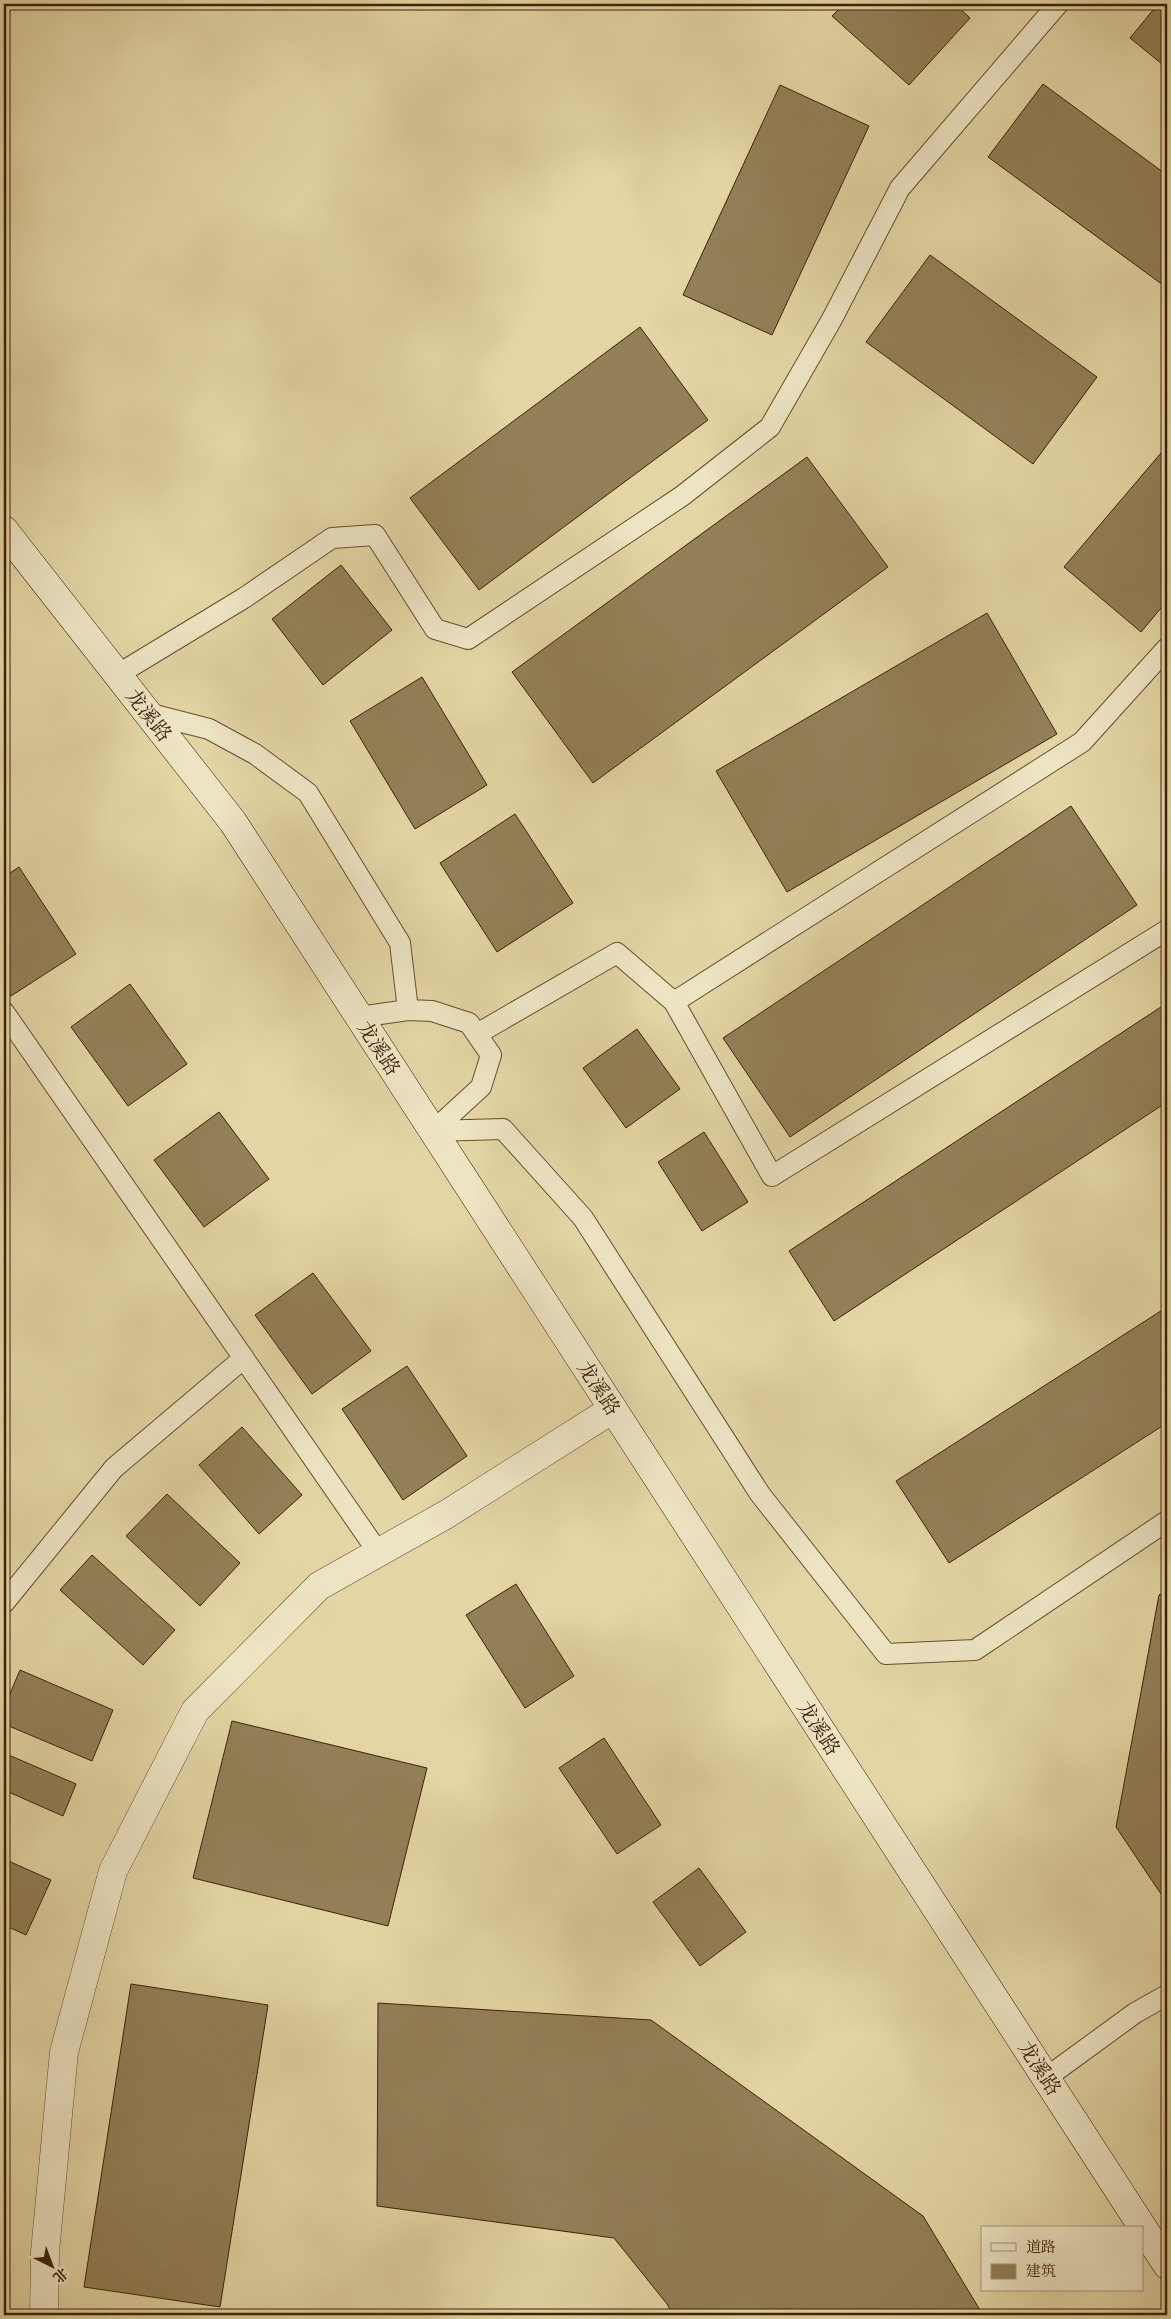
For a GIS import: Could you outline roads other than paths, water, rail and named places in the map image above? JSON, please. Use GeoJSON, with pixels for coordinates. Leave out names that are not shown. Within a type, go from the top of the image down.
{"type":"FeatureCollection","features":[{"type":"Feature","properties":{"kind":"street","name":"龙溪路"},"geometry":{"type":"LineString","coordinates":[[4,530],[233,822],[1142,2226]]}},
{"type":"Feature","properties":{"kind":"street"},"geometry":{"type":"LineString","coordinates":[[44,2315],[45,2252],[64,2052],[112,1871],[195,1711],[320,1586],[447,1514],[613,1409]]}},
{"type":"Feature","properties":{"kind":"street","name":"龙溪路"},"geometry":{"type":"LineString","coordinates":[[1144,2229],[1167,2265]]}},
{"type":"Feature","properties":{"kind":"lane"},"geometry":{"type":"LineString","coordinates":[[117,675],[244,598],[332,538],[375,535],[435,629],[468,639],[682,496],[770,427],[832,319],[900,188],[1058,4]]}},
{"type":"Feature","properties":{"kind":"lane"},"geometry":{"type":"LineString","coordinates":[[674,1002],[1082,742],[1167,648]]}},
{"type":"Feature","properties":{"kind":"lane"},"geometry":{"type":"LineString","coordinates":[[147,713],[209,729],[256,754],[308,793],[400,943],[408,1010]]}},
{"type":"Feature","properties":{"kind":"lane"},"geometry":{"type":"LineString","coordinates":[[477,1034],[617,954],[674,1002],[772,1176],[1167,930]]}},
{"type":"Feature","properties":{"kind":"lane"},"geometry":{"type":"LineString","coordinates":[[359,1016],[408,1010],[432,1012],[469,1023],[491,1054],[481,1087],[433,1130]]}},
{"type":"Feature","properties":{"kind":"lane"},"geometry":{"type":"LineString","coordinates":[[4,1012],[10,1034],[244,1358],[378,1552]]}},
{"type":"Feature","properties":{"kind":"lane"},"geometry":{"type":"LineString","coordinates":[[433,1130],[503,1129],[583,1218],[760,1494],[886,1654],[975,1650],[1167,1521]]}},
{"type":"Feature","properties":{"kind":"lane"},"geometry":{"type":"LineString","coordinates":[[4,1603],[114,1468],[244,1358]]}},
{"type":"Feature","properties":{"kind":"lane"},"geometry":{"type":"LineString","coordinates":[[1046,2078],[1135,2013],[1167,1995]]}}]}
